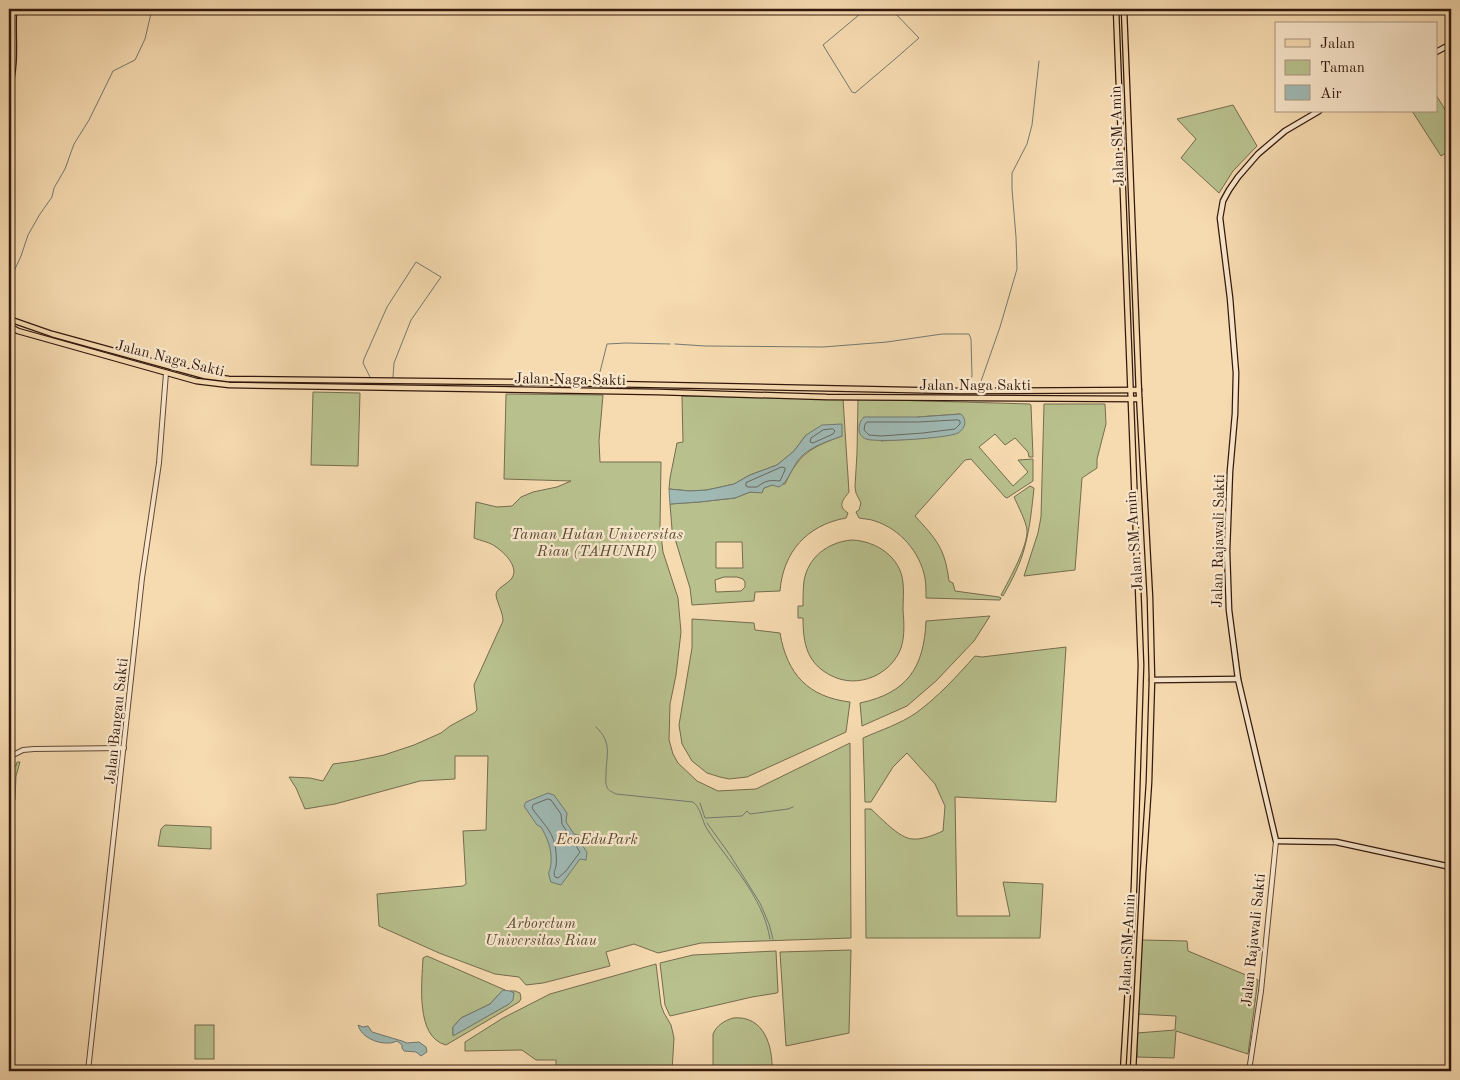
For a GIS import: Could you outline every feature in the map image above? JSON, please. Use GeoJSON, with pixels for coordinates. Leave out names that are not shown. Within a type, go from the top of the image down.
{"type":"FeatureCollection","features":[{"type":"Feature","properties":{"kind":"main road"},"geometry":{"type":"LineString","coordinates":[[9,88],[14,65],[14,9]]}},
{"type":"Feature","properties":{"kind":"main road","name":"Jalan SM Amin"},"geometry":{"type":"LineString","coordinates":[[1116,9],[1141,665],[1133,903],[1122,1071]]}},
{"type":"Feature","properties":{"kind":"main road","name":"Jalan SM Amin"},"geometry":{"type":"LineString","coordinates":[[1124,9],[1152,680],[1149,782],[1133,1071]]}},
{"type":"Feature","properties":{"kind":"main road"},"geometry":{"type":"LineString","coordinates":[[1438,51],[1451,44]]}},
{"type":"Feature","properties":{"kind":"main road","name":"Jalan Rajawali Sakti"},"geometry":{"type":"LineString","coordinates":[[1276,841],[1238,679],[1228,610],[1227,551],[1236,365],[1220,211],[1229,190],[1258,154],[1285,131],[1317,112]]}},
{"type":"Feature","properties":{"kind":"main road","name":"Jalan Naga Sakti"},"geometry":{"type":"LineString","coordinates":[[9,319],[44,332],[113,351],[205,376],[229,379],[514,382],[959,391],[1139,390]]}},
{"type":"Feature","properties":{"kind":"main road","name":"Jalan Naga Sakti"},"geometry":{"type":"LineString","coordinates":[[9,326],[18,331],[208,383],[259,386],[850,397],[1139,399]]}},
{"type":"Feature","properties":{"kind":"main road"},"geometry":{"type":"LineString","coordinates":[[1128,350],[1137,348]]}},
{"type":"Feature","properties":{"kind":"main road"},"geometry":{"type":"LineString","coordinates":[[111,357],[113,351]]}},
{"type":"Feature","properties":{"kind":"main road"},"geometry":{"type":"LineString","coordinates":[[1139,598],[1150,598]]}},
{"type":"Feature","properties":{"kind":"main road"},"geometry":{"type":"LineString","coordinates":[[1152,680],[1238,679]]}},
{"type":"Feature","properties":{"kind":"main road"},"geometry":{"type":"LineString","coordinates":[[1276,841],[1336,842],[1451,867]]}},
{"type":"Feature","properties":{"kind":"main road"},"geometry":{"type":"LineString","coordinates":[[1127,993],[1136,993]]}},
{"type":"Feature","properties":{"kind":"street","name":"Jalan Bangau Sakti"},"geometry":{"type":"LineString","coordinates":[[88,1071],[142,578],[159,463],[166,373]]}},
{"type":"Feature","properties":{"kind":"street"},"geometry":{"type":"LineString","coordinates":[[9,757],[22,750],[34,749],[124,748]]}},
{"type":"Feature","properties":{"kind":"street","name":"Jalan Rajawali Sakti"},"geometry":{"type":"LineString","coordinates":[[1250,1071],[1261,991],[1276,841]]}},
{"type":"Feature","properties":{"kind":"green space"},"geometry":{"type":"Polygon","coordinates":[[[1438,98],[1451,119],[1451,150],[1441,156],[1413,112],[1438,112],[1438,98]]]}},
{"type":"Feature","properties":{"kind":"green space"},"geometry":{"type":"Polygon","coordinates":[[[1233,105],[1257,146],[1233,171],[1219,193],[1181,158],[1196,139],[1177,119],[1233,105]]]}},
{"type":"Feature","properties":{"kind":"green space"},"geometry":{"type":"Polygon","coordinates":[[[313,392],[360,393],[358,466],[311,465],[313,392]]]}},
{"type":"Feature","properties":{"kind":"green space","name":"EcoEduPark"},"geometry":{"type":"Polygon","coordinates":[[[506,394],[603,395],[599,441],[600,462],[661,462],[660,527],[663,552],[678,598],[681,632],[676,675],[670,704],[669,740],[678,763],[697,781],[718,791],[756,789],[850,743],[851,938],[701,943],[658,953],[634,944],[606,952],[610,966],[543,983],[526,985],[519,977],[495,974],[439,953],[379,926],[377,894],[463,886],[466,884],[463,831],[486,830],[488,756],[455,756],[455,779],[420,781],[335,804],[305,809],[289,777],[323,781],[333,764],[384,755],[414,745],[441,733],[477,710],[474,685],[503,621],[496,595],[500,588],[512,578],[514,569],[510,561],[500,550],[491,544],[474,538],[476,502],[497,507],[512,506],[521,497],[571,481],[504,479],[506,394]]]}},
{"type":"Feature","properties":{"kind":"green space"},"geometry":{"type":"Polygon","coordinates":[[[682,396],[843,399],[849,492],[842,505],[848,513],[846,518],[820,527],[800,543],[786,564],[780,591],[755,592],[754,601],[692,605],[690,588],[672,529],[670,504],[735,498],[750,492],[762,492],[764,488],[772,485],[785,484],[790,473],[808,452],[842,436],[806,435],[794,451],[777,465],[750,475],[734,484],[707,490],[690,491],[669,489],[677,443],[683,442],[682,396]],[[716,542],[716,568],[743,568],[742,542],[716,542]],[[724,577],[715,580],[716,592],[741,591],[745,587],[743,579],[724,577]]]}},
{"type":"Feature","properties":{"kind":"green space"},"geometry":{"type":"Polygon","coordinates":[[[858,399],[1031,405],[1033,457],[1029,457],[1028,452],[1015,438],[1005,445],[995,434],[979,447],[1013,486],[1028,472],[1018,460],[1033,459],[1033,481],[1007,498],[971,459],[965,460],[915,516],[929,531],[942,552],[949,581],[953,583],[955,591],[999,597],[1001,598],[1000,600],[926,598],[922,568],[919,559],[908,543],[884,525],[869,519],[859,518],[856,512],[859,510],[861,503],[855,487],[858,399]],[[960,414],[918,417],[881,441],[923,438],[957,433],[960,414]]]}},
{"type":"Feature","properties":{"kind":"green space"},"geometry":{"type":"Polygon","coordinates":[[[1044,404],[1105,404],[1106,424],[1097,459],[1097,468],[1082,478],[1075,570],[1024,576],[1038,533],[1041,517],[1044,404]]]}},
{"type":"Feature","properties":{"kind":"green space"},"geometry":{"type":"Polygon","coordinates":[[[1030,486],[1034,488],[1030,524],[1025,546],[1019,565],[1003,596],[1001,595],[1024,545],[1027,530],[1014,497],[1030,486]]]}},
{"type":"Feature","properties":{"kind":"green space"},"geometry":{"type":"Polygon","coordinates":[[[852,540],[870,543],[878,547],[886,552],[898,565],[903,583],[904,629],[901,648],[890,666],[872,677],[852,681],[832,676],[817,666],[808,652],[804,636],[803,618],[798,618],[798,606],[803,606],[806,572],[815,558],[820,552],[835,544],[852,540]]]}},
{"type":"Feature","properties":{"kind":"green space"},"geometry":{"type":"Polygon","coordinates":[[[990,616],[974,641],[936,681],[907,706],[862,726],[860,703],[890,693],[910,676],[917,665],[925,638],[926,621],[990,616]]]}},
{"type":"Feature","properties":{"kind":"green space"},"geometry":{"type":"Polygon","coordinates":[[[692,619],[754,623],[755,630],[780,633],[788,660],[794,672],[802,681],[822,695],[850,702],[846,732],[747,777],[729,779],[707,773],[692,761],[682,744],[679,725],[692,648],[692,619]]]}},
{"type":"Feature","properties":{"kind":"green space"},"geometry":{"type":"Polygon","coordinates":[[[1066,647],[1056,802],[955,797],[957,916],[1010,916],[1003,882],[1043,884],[1040,938],[866,938],[865,809],[871,809],[890,827],[907,838],[916,839],[943,831],[945,806],[935,784],[907,753],[893,767],[871,802],[865,802],[863,738],[897,724],[916,713],[940,693],[975,656],[982,657],[1066,647]]]}},
{"type":"Feature","properties":{"kind":"green space"},"geometry":{"type":"Polygon","coordinates":[[[9,761],[11,765],[16,766],[17,762],[20,762],[16,776],[15,800],[11,802],[12,805],[9,807],[9,761]]]}},
{"type":"Feature","properties":{"kind":"green space"},"geometry":{"type":"Polygon","coordinates":[[[165,825],[211,827],[211,849],[158,846],[161,829],[165,825]]]}},
{"type":"Feature","properties":{"kind":"green space"},"geometry":{"type":"Polygon","coordinates":[[[1142,940],[1187,941],[1188,951],[1258,980],[1248,1054],[1176,1031],[1174,1058],[1137,1057],[1137,1033],[1175,1030],[1176,1016],[1138,1014],[1142,940]]]}},
{"type":"Feature","properties":{"kind":"green space"},"geometry":{"type":"Polygon","coordinates":[[[851,950],[849,1033],[786,1046],[780,952],[851,950]]]}},
{"type":"Feature","properties":{"kind":"green space"},"geometry":{"type":"Polygon","coordinates":[[[776,951],[777,993],[670,1016],[665,1005],[660,963],[693,955],[776,951]]]}},
{"type":"Feature","properties":{"kind":"green space"},"geometry":{"type":"Polygon","coordinates":[[[427,956],[505,990],[490,1004],[461,1018],[453,1027],[453,1035],[509,1004],[514,993],[510,991],[520,993],[521,999],[519,1002],[446,1045],[436,1040],[429,1032],[422,1008],[423,958],[427,956]]]}},
{"type":"Feature","properties":{"kind":"green space"},"geometry":{"type":"Polygon","coordinates":[[[656,964],[661,1005],[671,1025],[674,1038],[672,1071],[556,1071],[556,1060],[536,1060],[522,1050],[465,1051],[465,1042],[503,1018],[550,994],[656,964]]]}},
{"type":"Feature","properties":{"kind":"green space"},"geometry":{"type":"Polygon","coordinates":[[[733,1018],[744,1018],[759,1027],[768,1042],[771,1052],[772,1071],[713,1071],[713,1034],[721,1024],[733,1018]]]}},
{"type":"Feature","properties":{"kind":"green space"},"geometry":{"type":"Polygon","coordinates":[[[195,1025],[214,1025],[214,1059],[195,1059],[195,1025]]]}},
{"type":"Feature","properties":{"kind":"water"},"geometry":{"type":"Polygon","coordinates":[[[961,414],[965,424],[961,431],[952,435],[897,440],[872,440],[866,439],[859,432],[860,422],[864,417],[918,417],[961,414]]]}},
{"type":"Feature","properties":{"kind":"water"},"geometry":{"type":"Polygon","coordinates":[[[842,424],[842,436],[807,452],[796,463],[786,481],[779,487],[772,485],[764,488],[762,493],[750,492],[735,498],[670,504],[669,489],[707,490],[734,484],[750,475],[777,465],[794,451],[806,435],[822,425],[842,424]]]}},
{"type":"Feature","properties":{"kind":"water"},"geometry":{"type":"Polygon","coordinates":[[[548,793],[554,795],[567,813],[566,822],[574,834],[579,835],[577,838],[587,852],[586,860],[580,859],[561,885],[551,882],[549,875],[551,852],[549,843],[541,827],[537,825],[524,806],[526,802],[548,793]]]}},
{"type":"Feature","properties":{"kind":"water"},"geometry":{"type":"Polygon","coordinates":[[[503,990],[514,993],[513,1000],[509,1004],[453,1036],[453,1027],[461,1018],[490,1004],[503,990]]]}},
{"type":"Feature","properties":{"kind":"water"},"geometry":{"type":"Polygon","coordinates":[[[358,1025],[368,1026],[372,1032],[407,1043],[419,1042],[426,1047],[427,1052],[421,1056],[416,1052],[404,1051],[402,1045],[397,1041],[384,1043],[375,1041],[362,1033],[358,1025]]]}},
{"type":"Feature","properties":{"kind":"waterway"},"geometry":{"type":"LineString","coordinates":[[9,282],[28,235],[52,197],[54,188],[65,169],[74,144],[89,120],[113,71],[135,60],[145,39],[152,9]]}},
{"type":"Feature","properties":{"kind":"waterway"},"geometry":{"type":"LineString","coordinates":[[866,9],[823,45],[852,92],[855,93],[919,38],[891,9]]}},
{"type":"Feature","properties":{"kind":"waterway"},"geometry":{"type":"LineString","coordinates":[[979,387],[1000,327],[1017,269],[1012,173],[1027,144],[1032,125],[1039,61]]}},
{"type":"Feature","properties":{"kind":"waterway"},"geometry":{"type":"LineString","coordinates":[[370,377],[363,363],[364,359],[387,307],[416,262],[441,277],[411,320],[394,363],[393,377]]}},
{"type":"Feature","properties":{"kind":"waterway"},"geometry":{"type":"LineString","coordinates":[[675,344],[823,347],[887,342],[942,334],[969,334],[971,339],[972,376],[970,380]]}},
{"type":"Feature","properties":{"kind":"waterway"},"geometry":{"type":"LineString","coordinates":[[599,376],[607,344],[670,344]]}},
{"type":"Feature","properties":{"kind":"waterway"},"geometry":{"type":"LineString","coordinates":[[596,727],[605,738],[607,744],[606,786],[608,790],[616,794],[693,802],[698,808],[707,829],[753,895],[766,923],[770,939]]}},
{"type":"Feature","properties":{"kind":"waterway"},"geometry":{"type":"LineString","coordinates":[[700,803],[705,818],[742,816],[747,811],[750,814],[793,807]]}},
{"type":"Feature","properties":{"kind":"waterway"},"geometry":{"type":"LineString","coordinates":[[707,823],[730,855],[760,903],[773,939]]}},
{"type":"Feature","properties":{"kind":"park label","name":"Taman Hutan Universitas Riau (TAHUNRI)"},"geometry":{"type":"Point","coordinates":[597,542]}},
{"type":"Feature","properties":{"kind":"park label","name":"Arboretum Universitas Riau"},"geometry":{"type":"Point","coordinates":[541,932]}}]}
